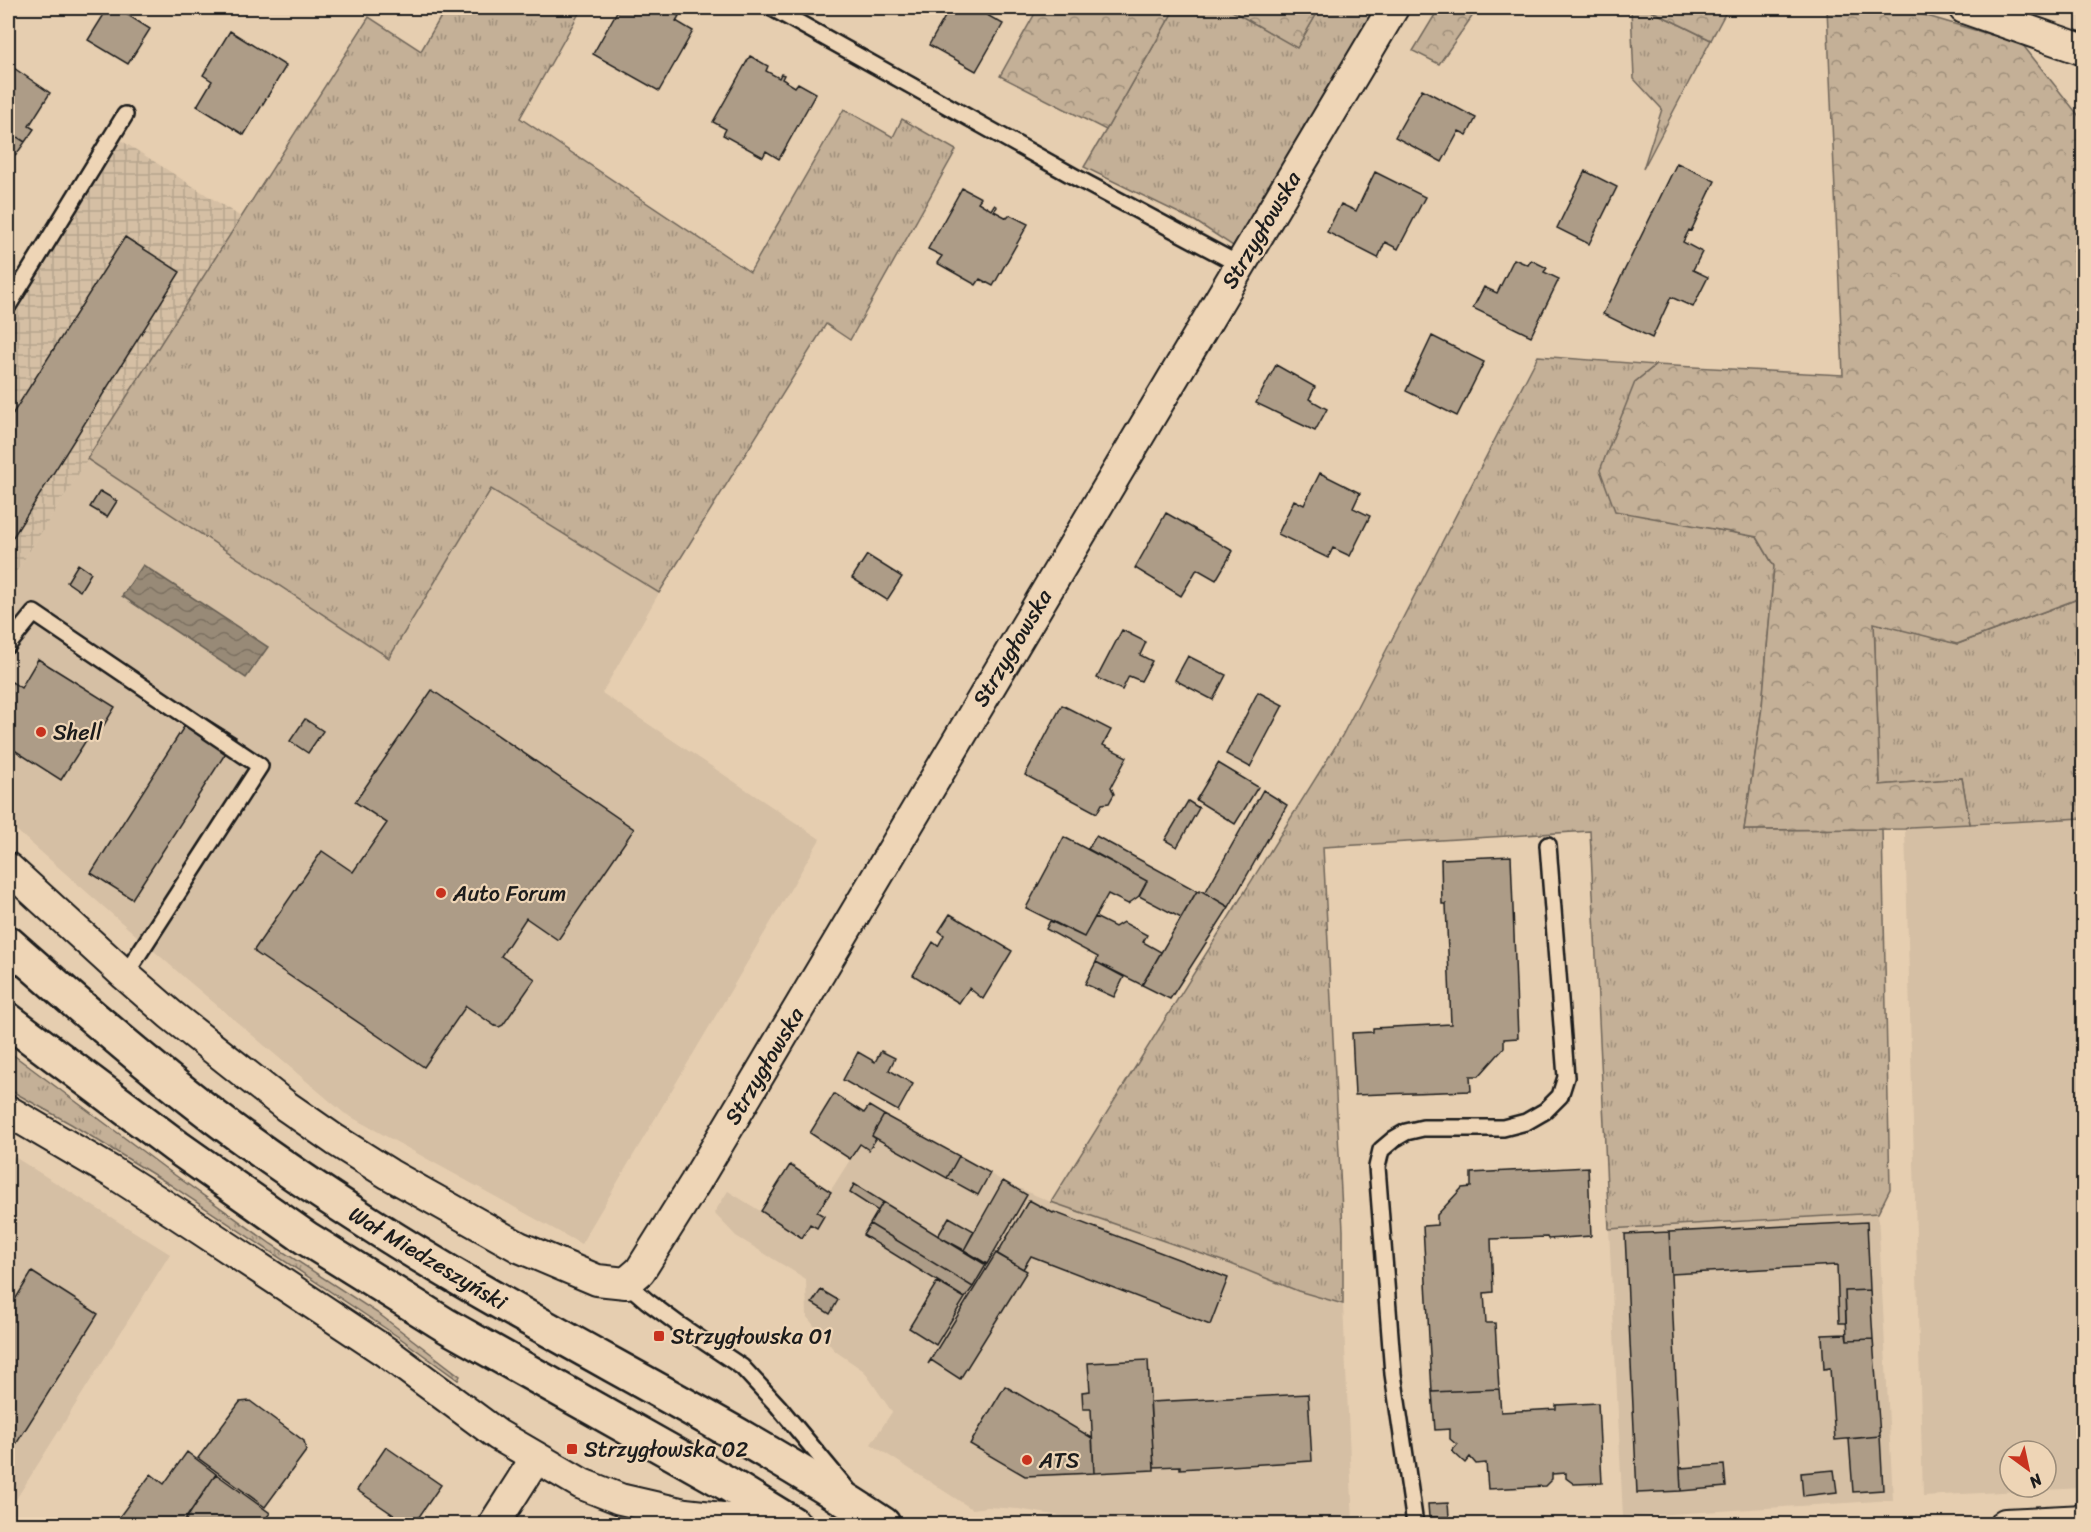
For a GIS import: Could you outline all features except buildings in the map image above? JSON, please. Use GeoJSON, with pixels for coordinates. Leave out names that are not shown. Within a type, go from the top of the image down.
{"type":"FeatureCollection","features":[{"type":"Feature","properties":{"kind":"main road","name":"Wał Miedzeszyński"},"geometry":{"type":"LineString","coordinates":[[8,943],[203,1108],[334,1200],[454,1276],[576,1347],[688,1406],[874,1519]]}},
{"type":"Feature","properties":{"kind":"main road","name":"Wał Miedzeszyński"},"geometry":{"type":"LineString","coordinates":[[8,1020],[186,1154],[306,1238],[447,1326],[718,1478],[793,1524]]}},
{"type":"Feature","properties":{"kind":"street","name":"Strzygłowska"},"geometry":{"type":"LineString","coordinates":[[626,1283],[640,1271],[695,1183],[1393,8]]}},
{"type":"Feature","properties":{"kind":"street"},"geometry":{"type":"LineString","coordinates":[[1964,8],[2084,50]]}},
{"type":"Feature","properties":{"kind":"street"},"geometry":{"type":"LineString","coordinates":[[8,868],[125,975],[187,1028],[286,1106],[388,1174],[519,1247],[597,1280],[626,1283]]}},
{"type":"Feature","properties":{"kind":"street"},"geometry":{"type":"LineString","coordinates":[[8,1111],[112,1172],[176,1213],[386,1352],[498,1435],[582,1484],[620,1499],[685,1514],[777,1524]]}},
{"type":"Feature","properties":{"kind":"street"},"geometry":{"type":"LineString","coordinates":[[494,1524],[536,1458]]}},
{"type":"Feature","properties":{"kind":"street"},"geometry":{"type":"LineString","coordinates":[[2005,1524],[2084,1520]]}},
{"type":"Feature","properties":{"kind":"lane"},"geometry":{"type":"LineString","coordinates":[[772,8],[1075,177],[1240,265]]}},
{"type":"Feature","properties":{"kind":"lane"},"geometry":{"type":"LineString","coordinates":[[8,306],[125,115]]}},
{"type":"Feature","properties":{"kind":"lane"},"geometry":{"type":"LineString","coordinates":[[8,645],[34,613],[260,766],[125,975]]}},
{"type":"Feature","properties":{"kind":"lane"},"geometry":{"type":"LineString","coordinates":[[1415,1524],[1393,1374],[1377,1167],[1381,1150],[1407,1132],[1423,1128],[1503,1128],[1526,1122],[1545,1111],[1560,1096],[1566,1077],[1548,845]]}},
{"type":"Feature","properties":{"kind":"lane"},"geometry":{"type":"LineString","coordinates":[[626,1283],[678,1324],[723,1352],[755,1379],[874,1519]]}},
{"type":"Feature","properties":{"kind":"shaded area"},"geometry":{"type":"Polygon","coordinates":[[[119,139],[241,217],[8,585],[8,327],[119,139]]]}},
{"type":"Feature","properties":{"kind":"shaded area"},"geometry":{"type":"Polygon","coordinates":[[[87,459],[389,658],[491,489],[659,593],[602,693],[820,839],[581,1244],[344,1113],[8,823],[8,585],[87,459]]]}},
{"type":"Feature","properties":{"kind":"shaded area"},"geometry":{"type":"Polygon","coordinates":[[[2083,818],[2083,1488],[2058,1489],[2058,1439],[1998,1439],[1998,1492],[1923,1496],[1905,829],[2083,818]]]}},
{"type":"Feature","properties":{"kind":"shaded area"},"geometry":{"type":"Polygon","coordinates":[[[884,1115],[1003,1181],[1051,1202],[1231,1264],[1298,1291],[1343,1304],[1353,1524],[1075,1524],[1060,1516],[1018,1509],[988,1507],[972,1509],[871,1444],[892,1412],[864,1371],[835,1351],[807,1317],[806,1279],[736,1236],[714,1213],[728,1191],[802,1237],[810,1224],[817,1228],[824,1217],[817,1212],[860,1144],[872,1136],[884,1115]]]}},
{"type":"Feature","properties":{"kind":"shaded area"},"geometry":{"type":"Polygon","coordinates":[[[8,1153],[170,1254],[8,1512],[8,1153]]]}},
{"type":"Feature","properties":{"kind":"shaded area"},"geometry":{"type":"Polygon","coordinates":[[[1878,1213],[1893,1500],[1623,1517],[1609,1229],[1878,1213]]]}},
{"type":"Feature","properties":{"kind":"green space"},"geometry":{"type":"Polygon","coordinates":[[[446,8],[582,8],[520,118],[750,272],[844,109],[893,137],[902,119],[956,150],[850,340],[826,324],[659,593],[491,489],[389,658],[87,459],[369,17],[421,51],[446,8]]]}},
{"type":"Feature","properties":{"kind":"green space"},"geometry":{"type":"Polygon","coordinates":[[[1038,8],[1175,8],[1106,130],[1000,76],[1038,8]]]}},
{"type":"Feature","properties":{"kind":"green space"},"geometry":{"type":"Polygon","coordinates":[[[1175,8],[1227,8],[1297,47],[1320,8],[1380,8],[1233,246],[1195,221],[1084,167],[1175,8]]]}},
{"type":"Feature","properties":{"kind":"green space"},"geometry":{"type":"Polygon","coordinates":[[[1227,8],[1320,8],[1297,48],[1227,8]]]}},
{"type":"Feature","properties":{"kind":"green space"},"geometry":{"type":"Polygon","coordinates":[[[1439,8],[1478,8],[1439,64],[1413,51],[1439,8]]]}},
{"type":"Feature","properties":{"kind":"green space"},"geometry":{"type":"Polygon","coordinates":[[[1631,8],[1646,8],[1711,40],[1643,169],[1662,109],[1634,79],[1631,8]]]}},
{"type":"Feature","properties":{"kind":"green space"},"geometry":{"type":"Polygon","coordinates":[[[1646,8],[1728,8],[1711,40],[1646,8]]]}},
{"type":"Feature","properties":{"kind":"green space"},"geometry":{"type":"Polygon","coordinates":[[[1827,8],[1900,8],[2022,44],[2083,121],[2083,597],[1957,644],[1874,623],[1880,785],[1962,778],[1970,824],[1905,829],[1744,830],[1762,707],[1774,566],[1757,537],[1615,511],[1600,470],[1635,382],[1656,365],[1843,375],[1827,8]]]}},
{"type":"Feature","properties":{"kind":"green space"},"geometry":{"type":"Polygon","coordinates":[[[1538,356],[1656,365],[1635,382],[1615,510],[1757,537],[1774,566],[1762,707],[1744,830],[1882,829],[1890,1189],[1878,1213],[1609,1229],[1590,831],[1323,847],[1343,1230],[1343,1304],[1298,1291],[1231,1264],[1051,1202],[1342,736],[1538,356]]]}},
{"type":"Feature","properties":{"kind":"green space"},"geometry":{"type":"Polygon","coordinates":[[[2083,597],[2083,818],[1970,824],[1962,778],[1880,785],[1874,622],[1958,644],[2083,597]]]}},
{"type":"Feature","properties":{"kind":"green space"},"geometry":{"type":"Polygon","coordinates":[[[8,1051],[271,1244],[379,1314],[460,1376],[458,1380],[400,1338],[169,1184],[71,1124],[8,1089],[8,1051]]]}},
{"type":"Feature","properties":{"kind":"water"},"geometry":{"type":"Polygon","coordinates":[[[143,565],[268,647],[246,678],[122,596],[143,565]]]}},
{"type":"Feature","properties":{"kind":"place","name":"Shell"},"geometry":{"type":"Point","coordinates":[41,732]}},
{"type":"Feature","properties":{"kind":"place","name":"Auto Forum"},"geometry":{"type":"Point","coordinates":[441,893]}},
{"type":"Feature","properties":{"kind":"place","name":"Strzygłowska 01"},"geometry":{"type":"Point","coordinates":[659,1336]}},
{"type":"Feature","properties":{"kind":"place","name":"Strzygłowska 02"},"geometry":{"type":"Point","coordinates":[572,1449]}},
{"type":"Feature","properties":{"kind":"place","name":"ATS"},"geometry":{"type":"Point","coordinates":[1027,1460]}}]}
